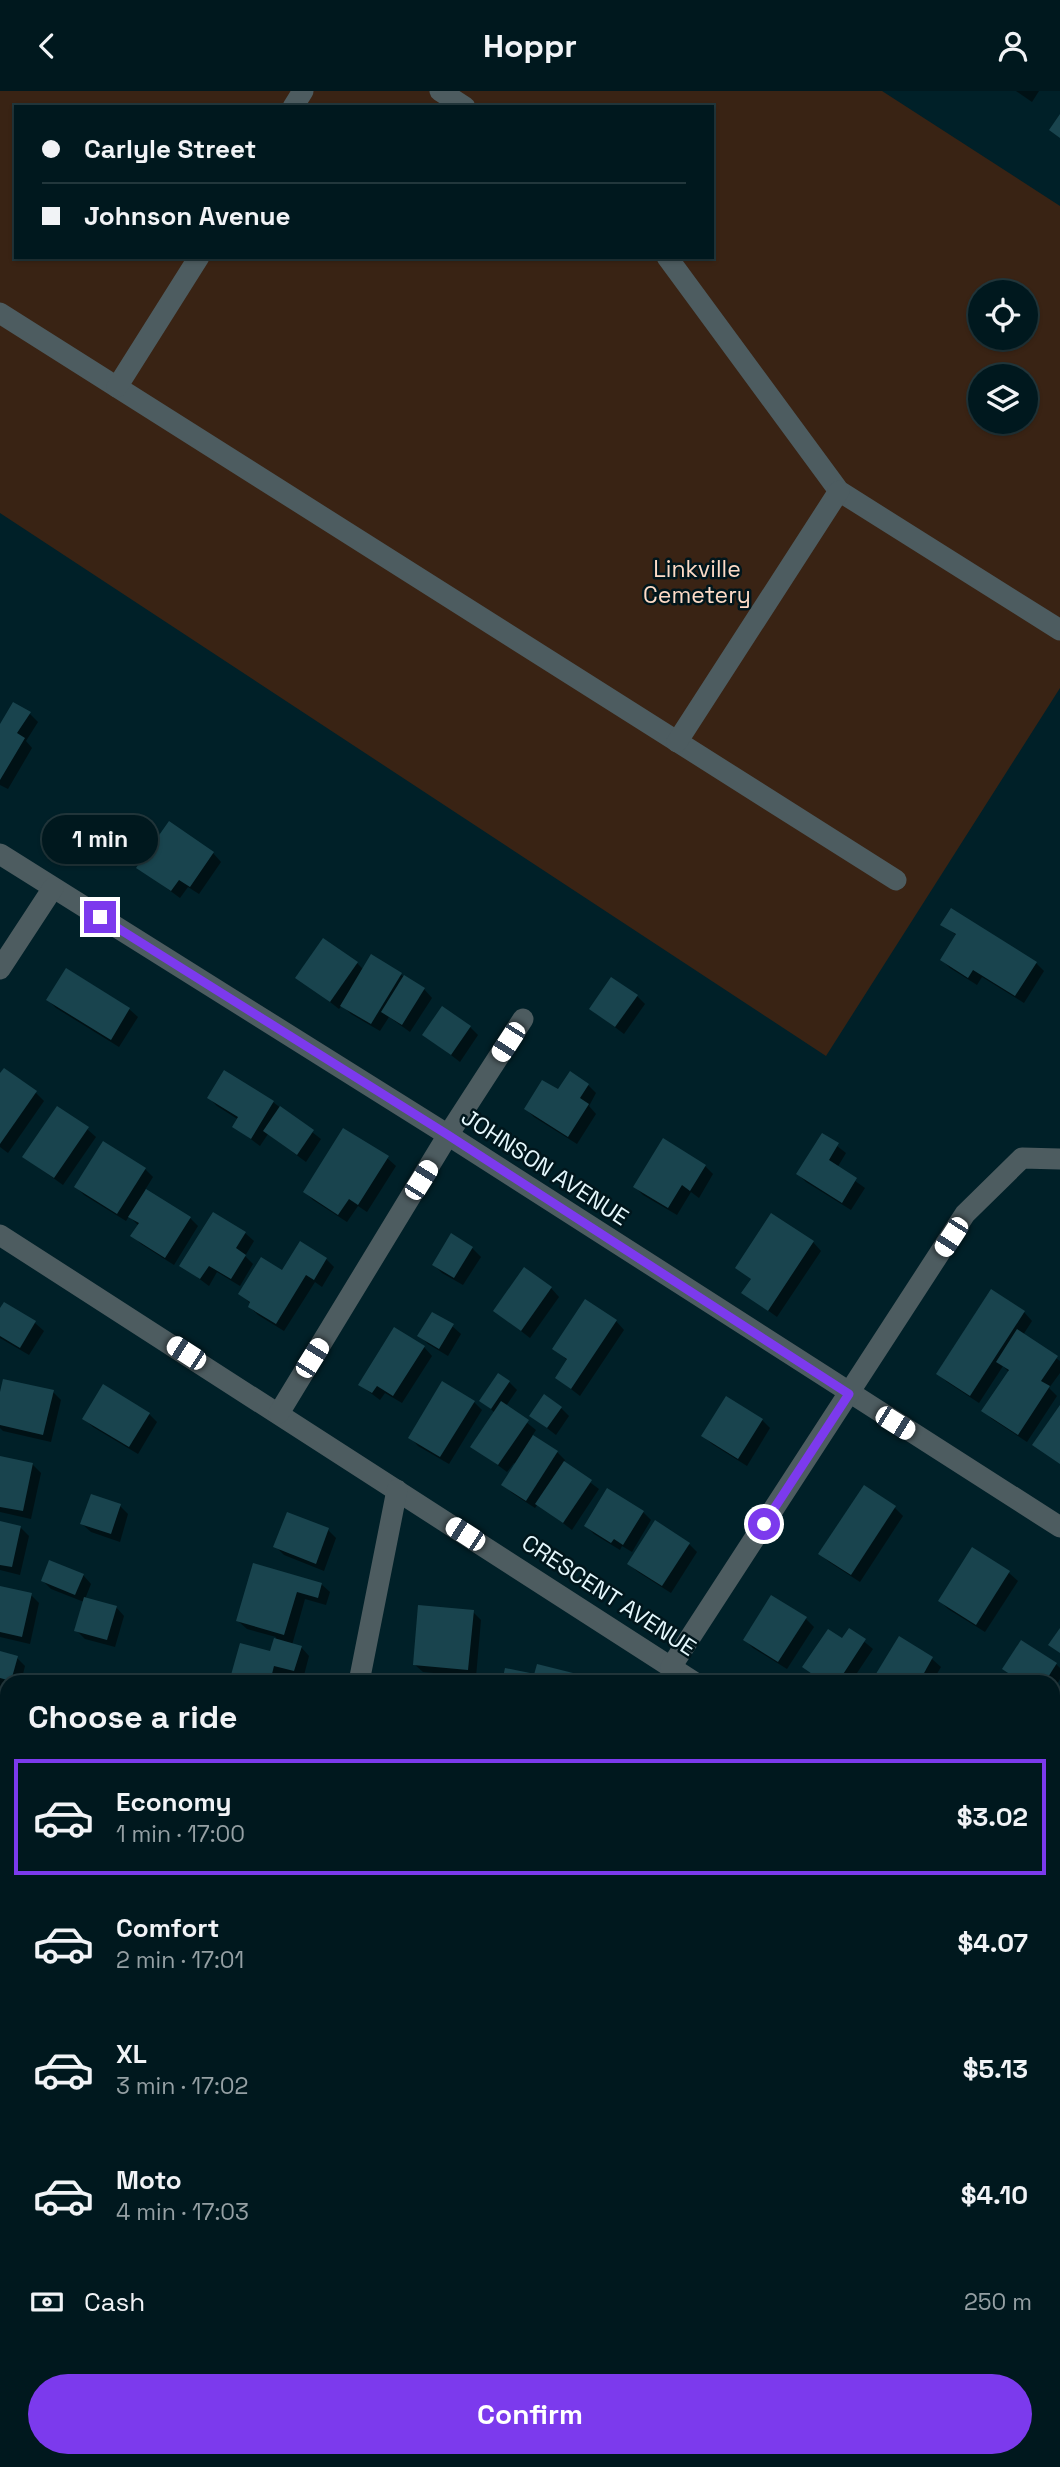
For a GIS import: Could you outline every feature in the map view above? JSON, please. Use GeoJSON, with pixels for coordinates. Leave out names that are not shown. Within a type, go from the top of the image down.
{"type":"FeatureCollection","features":[{"type":"Feature","properties":{"kind":"street"},"geometry":{"type":"LineString","coordinates":[[440,91],[462,105]]}},
{"type":"Feature","properties":{"kind":"street"},"geometry":{"type":"LineString","coordinates":[[117,387],[198,259]]}},
{"type":"Feature","properties":{"kind":"street"},"geometry":{"type":"LineString","coordinates":[[668,259],[839,491],[1060,630]]}},
{"type":"Feature","properties":{"kind":"street"},"geometry":{"type":"LineString","coordinates":[[0,313],[896,880]]}},
{"type":"Feature","properties":{"kind":"street"},"geometry":{"type":"LineString","coordinates":[[677,742],[839,491]]}},
{"type":"Feature","properties":{"kind":"street","name":"JOHNSON AVENUE"},"geometry":{"type":"LineString","coordinates":[[0,854],[448,1135],[1060,1527]]}},
{"type":"Feature","properties":{"kind":"street"},"geometry":{"type":"LineString","coordinates":[[0,969],[53,888]]}},
{"type":"Feature","properties":{"kind":"street"},"geometry":{"type":"LineString","coordinates":[[279,1413],[448,1135],[523,1019]]}},
{"type":"Feature","properties":{"kind":"street"},"geometry":{"type":"LineString","coordinates":[[671,1667],[965,1214],[1022,1158],[1060,1159]]}},
{"type":"Feature","properties":{"kind":"street","name":"CRESCENT AVENUE"},"geometry":{"type":"LineString","coordinates":[[0,1234],[683,1675]]}},
{"type":"Feature","properties":{"kind":"street"},"geometry":{"type":"LineString","coordinates":[[360,1675],[397,1490]]}},
{"type":"Feature","properties":{"kind":"green space","name":"Linkville Cemetery"},"geometry":{"type":"Polygon","coordinates":[[[0,91],[882,91],[1060,206],[1060,688],[826,1056],[0,513],[0,91]]]}},
{"type":"Feature","properties":{"kind":"building"},"geometry":{"type":"Polygon","coordinates":[[[1060,114],[1060,138],[1049,130],[1060,114]]]}},
{"type":"Feature","properties":{"kind":"building"},"geometry":{"type":"Polygon","coordinates":[[[13,702],[31,712],[17,733],[25,738],[0,780],[0,724],[13,702]]]}},
{"type":"Feature","properties":{"kind":"building"},"geometry":{"type":"Polygon","coordinates":[[[169,821],[214,852],[190,887],[179,880],[171,891],[136,868],[169,821]]]}},
{"type":"Feature","properties":{"kind":"building"},"geometry":{"type":"Polygon","coordinates":[[[951,908],[1037,962],[1015,996],[973,970],[968,978],[940,960],[956,934],[940,925],[951,908]]]}},
{"type":"Feature","properties":{"kind":"building"},"geometry":{"type":"Polygon","coordinates":[[[323,938],[358,962],[330,1002],[295,978],[323,938]]]}},
{"type":"Feature","properties":{"kind":"building"},"geometry":{"type":"Polygon","coordinates":[[[371,954],[402,973],[371,1024],[340,1006],[371,954]]]}},
{"type":"Feature","properties":{"kind":"building"},"geometry":{"type":"Polygon","coordinates":[[[66,968],[130,1008],[111,1040],[46,1000],[66,968]]]}},
{"type":"Feature","properties":{"kind":"building"},"geometry":{"type":"Polygon","coordinates":[[[404,975],[425,988],[402,1025],[381,1012],[404,975]]]}},
{"type":"Feature","properties":{"kind":"building"},"geometry":{"type":"Polygon","coordinates":[[[611,977],[638,995],[615,1027],[589,1009],[611,977]]]}},
{"type":"Feature","properties":{"kind":"building"},"geometry":{"type":"Polygon","coordinates":[[[442,1006],[471,1026],[451,1055],[422,1035],[442,1006]]]}},
{"type":"Feature","properties":{"kind":"building"},"geometry":{"type":"Polygon","coordinates":[[[4,1068],[37,1091],[0,1144],[0,1073],[4,1068]]]}},
{"type":"Feature","properties":{"kind":"building"},"geometry":{"type":"Polygon","coordinates":[[[224,1070],[274,1101],[251,1139],[232,1127],[238,1117],[207,1098],[224,1070]]]}},
{"type":"Feature","properties":{"kind":"building"},"geometry":{"type":"Polygon","coordinates":[[[570,1071],[589,1084],[580,1098],[589,1104],[568,1137],[524,1109],[542,1080],[558,1089],[570,1071]]]}},
{"type":"Feature","properties":{"kind":"building"},"geometry":{"type":"Polygon","coordinates":[[[57,1106],[89,1127],[54,1178],[22,1157],[57,1106]]]}},
{"type":"Feature","properties":{"kind":"building"},"geometry":{"type":"Polygon","coordinates":[[[280,1106],[314,1130],[297,1155],[263,1131],[280,1106]]]}},
{"type":"Feature","properties":{"kind":"building"},"geometry":{"type":"Polygon","coordinates":[[[343,1128],[389,1156],[358,1205],[349,1199],[338,1215],[303,1192],[343,1128]]]}},
{"type":"Feature","properties":{"kind":"building"},"geometry":{"type":"Polygon","coordinates":[[[822,1133],[839,1143],[829,1160],[857,1178],[842,1203],[796,1174],[822,1133]]]}},
{"type":"Feature","properties":{"kind":"building"},"geometry":{"type":"Polygon","coordinates":[[[663,1138],[706,1165],[690,1191],[682,1185],[668,1208],[633,1187],[663,1138]]]}},
{"type":"Feature","properties":{"kind":"building"},"geometry":{"type":"Polygon","coordinates":[[[103,1141],[146,1168],[117,1214],[74,1187],[103,1141]]]}},
{"type":"Feature","properties":{"kind":"building"},"geometry":{"type":"Polygon","coordinates":[[[146,1189],[191,1217],[165,1258],[130,1236],[139,1223],[128,1217],[146,1189]]]}},
{"type":"Feature","properties":{"kind":"building"},"geometry":{"type":"Polygon","coordinates":[[[213,1212],[246,1232],[236,1248],[246,1255],[231,1279],[209,1266],[200,1279],[179,1266],[213,1212]]]}},
{"type":"Feature","properties":{"kind":"building"},"geometry":{"type":"Polygon","coordinates":[[[771,1213],[814,1241],[768,1311],[741,1293],[751,1279],[735,1268],[771,1213]]]}},
{"type":"Feature","properties":{"kind":"building"},"geometry":{"type":"Polygon","coordinates":[[[451,1233],[473,1247],[454,1278],[432,1265],[451,1233]]]}},
{"type":"Feature","properties":{"kind":"building"},"geometry":{"type":"Polygon","coordinates":[[[300,1241],[327,1258],[314,1280],[306,1275],[276,1324],[248,1307],[250,1302],[238,1294],[261,1257],[282,1270],[300,1241]]]}},
{"type":"Feature","properties":{"kind":"building"},"geometry":{"type":"Polygon","coordinates":[[[524,1267],[552,1287],[521,1331],[493,1311],[524,1267]]]}},
{"type":"Feature","properties":{"kind":"building"},"geometry":{"type":"Polygon","coordinates":[[[991,1289],[1025,1311],[970,1396],[936,1374],[991,1289]]]}},
{"type":"Feature","properties":{"kind":"building"},"geometry":{"type":"Polygon","coordinates":[[[585,1299],[617,1320],[571,1389],[555,1378],[567,1359],[552,1349],[585,1299]]]}},
{"type":"Feature","properties":{"kind":"building"},"geometry":{"type":"Polygon","coordinates":[[[4,1302],[36,1321],[20,1348],[0,1336],[0,1308],[4,1302]]]}},
{"type":"Feature","properties":{"kind":"building"},"geometry":{"type":"Polygon","coordinates":[[[432,1312],[454,1324],[439,1349],[417,1336],[432,1312]]]}},
{"type":"Feature","properties":{"kind":"building"},"geometry":{"type":"Polygon","coordinates":[[[394,1327],[425,1346],[393,1396],[377,1386],[372,1393],[358,1385],[394,1327]]]}},
{"type":"Feature","properties":{"kind":"building"},"geometry":{"type":"Polygon","coordinates":[[[1017,1329],[1058,1356],[1041,1381],[1050,1386],[1018,1435],[981,1411],[1009,1370],[996,1362],[1017,1329]]]}},
{"type":"Feature","properties":{"kind":"building"},"geometry":{"type":"Polygon","coordinates":[[[498,1373],[510,1381],[491,1409],[479,1401],[498,1373]]]}},
{"type":"Feature","properties":{"kind":"building"},"geometry":{"type":"Polygon","coordinates":[[[3,1379],[54,1390],[43,1435],[0,1425],[0,1392],[3,1379]]]}},
{"type":"Feature","properties":{"kind":"building"},"geometry":{"type":"Polygon","coordinates":[[[442,1381],[475,1401],[440,1457],[408,1438],[442,1381]]]}},
{"type":"Feature","properties":{"kind":"building"},"geometry":{"type":"Polygon","coordinates":[[[103,1384],[150,1413],[129,1447],[82,1419],[103,1384]]]}},
{"type":"Feature","properties":{"kind":"building"},"geometry":{"type":"Polygon","coordinates":[[[544,1394],[562,1407],[547,1428],[529,1416],[544,1394]]]}},
{"type":"Feature","properties":{"kind":"building"},"geometry":{"type":"Polygon","coordinates":[[[726,1396],[763,1419],[738,1459],[701,1436],[726,1396]]]}},
{"type":"Feature","properties":{"kind":"building"},"geometry":{"type":"Polygon","coordinates":[[[501,1401],[529,1420],[498,1465],[470,1447],[501,1401]]]}},
{"type":"Feature","properties":{"kind":"building"},"geometry":{"type":"Polygon","coordinates":[[[1060,1405],[1060,1464],[1032,1445],[1060,1405]]]}},
{"type":"Feature","properties":{"kind":"building"},"geometry":{"type":"Polygon","coordinates":[[[533,1435],[558,1451],[526,1501],[501,1485],[533,1435]]]}},
{"type":"Feature","properties":{"kind":"building"},"geometry":{"type":"Polygon","coordinates":[[[0,1456],[33,1463],[23,1511],[0,1507],[0,1456]]]}},
{"type":"Feature","properties":{"kind":"building"},"geometry":{"type":"Polygon","coordinates":[[[564,1461],[592,1480],[563,1523],[535,1504],[564,1461]]]}},
{"type":"Feature","properties":{"kind":"building"},"geometry":{"type":"Polygon","coordinates":[[[864,1485],[896,1506],[851,1575],[818,1554],[864,1485]]]}},
{"type":"Feature","properties":{"kind":"building"},"geometry":{"type":"Polygon","coordinates":[[[607,1488],[644,1511],[623,1545],[614,1539],[611,1543],[584,1526],[607,1488]]]}},
{"type":"Feature","properties":{"kind":"building"},"geometry":{"type":"Polygon","coordinates":[[[91,1494],[121,1504],[111,1534],[80,1524],[91,1494]]]}},
{"type":"Feature","properties":{"kind":"building"},"geometry":{"type":"Polygon","coordinates":[[[287,1512],[329,1528],[316,1564],[273,1547],[287,1512]]]}},
{"type":"Feature","properties":{"kind":"building"},"geometry":{"type":"Polygon","coordinates":[[[655,1520],[690,1543],[662,1586],[627,1564],[655,1520]]]}},
{"type":"Feature","properties":{"kind":"building"},"geometry":{"type":"Polygon","coordinates":[[[0,1521],[21,1526],[12,1567],[0,1565],[0,1521]]]}},
{"type":"Feature","properties":{"kind":"building"},"geometry":{"type":"Polygon","coordinates":[[[972,1547],[1010,1571],[976,1625],[938,1601],[972,1547]]]}},
{"type":"Feature","properties":{"kind":"building"},"geometry":{"type":"Polygon","coordinates":[[[49,1560],[84,1574],[75,1595],[41,1581],[49,1560]]]}},
{"type":"Feature","properties":{"kind":"building"},"geometry":{"type":"Polygon","coordinates":[[[253,1563],[322,1583],[318,1598],[297,1592],[284,1635],[236,1621],[253,1563]]]}},
{"type":"Feature","properties":{"kind":"building"},"geometry":{"type":"Polygon","coordinates":[[[0,1586],[32,1593],[22,1637],[0,1632],[0,1586]]]}},
{"type":"Feature","properties":{"kind":"building"},"geometry":{"type":"Polygon","coordinates":[[[771,1595],[807,1617],[778,1662],[743,1640],[771,1595]]]}},
{"type":"Feature","properties":{"kind":"building"},"geometry":{"type":"Polygon","coordinates":[[[84,1597],[117,1606],[107,1640],[74,1631],[84,1597]]]}},
{"type":"Feature","properties":{"kind":"building"},"geometry":{"type":"Polygon","coordinates":[[[418,1605],[474,1610],[468,1670],[413,1665],[418,1605]]]}},
{"type":"Feature","properties":{"kind":"building"},"geometry":{"type":"Polygon","coordinates":[[[849,1628],[866,1639],[843,1675],[814,1675],[802,1667],[828,1629],[842,1638],[849,1628]]]}},
{"type":"Feature","properties":{"kind":"building"},"geometry":{"type":"Polygon","coordinates":[[[1060,1628],[1060,1653],[1048,1645],[1060,1628]]]}},
{"type":"Feature","properties":{"kind":"building"},"geometry":{"type":"Polygon","coordinates":[[[899,1636],[933,1657],[923,1675],[875,1675],[899,1636]]]}},
{"type":"Feature","properties":{"kind":"building"},"geometry":{"type":"Polygon","coordinates":[[[274,1638],[302,1646],[294,1671],[274,1666],[272,1675],[231,1675],[240,1643],[270,1651],[274,1638]]]}},
{"type":"Feature","properties":{"kind":"building"},"geometry":{"type":"Polygon","coordinates":[[[1021,1640],[1057,1663],[1049,1675],[1011,1675],[1002,1669],[1021,1640]]]}},
{"type":"Feature","properties":{"kind":"building"},"geometry":{"type":"Polygon","coordinates":[[[0,1651],[18,1656],[13,1675],[0,1675],[0,1651]]]}},
{"type":"Feature","properties":{"kind":"building"},"geometry":{"type":"Polygon","coordinates":[[[537,1664],[581,1675],[534,1675],[537,1664]]]}},
{"type":"Feature","properties":{"kind":"building"},"geometry":{"type":"Polygon","coordinates":[[[505,1668],[530,1673],[530,1675],[504,1675],[505,1668]]]}},
{"type":"Feature","properties":{"kind":"route"},"geometry":{"type":"LineString","coordinates":[[100,917],[448,1135],[849,1394],[764,1524]]}}]}
